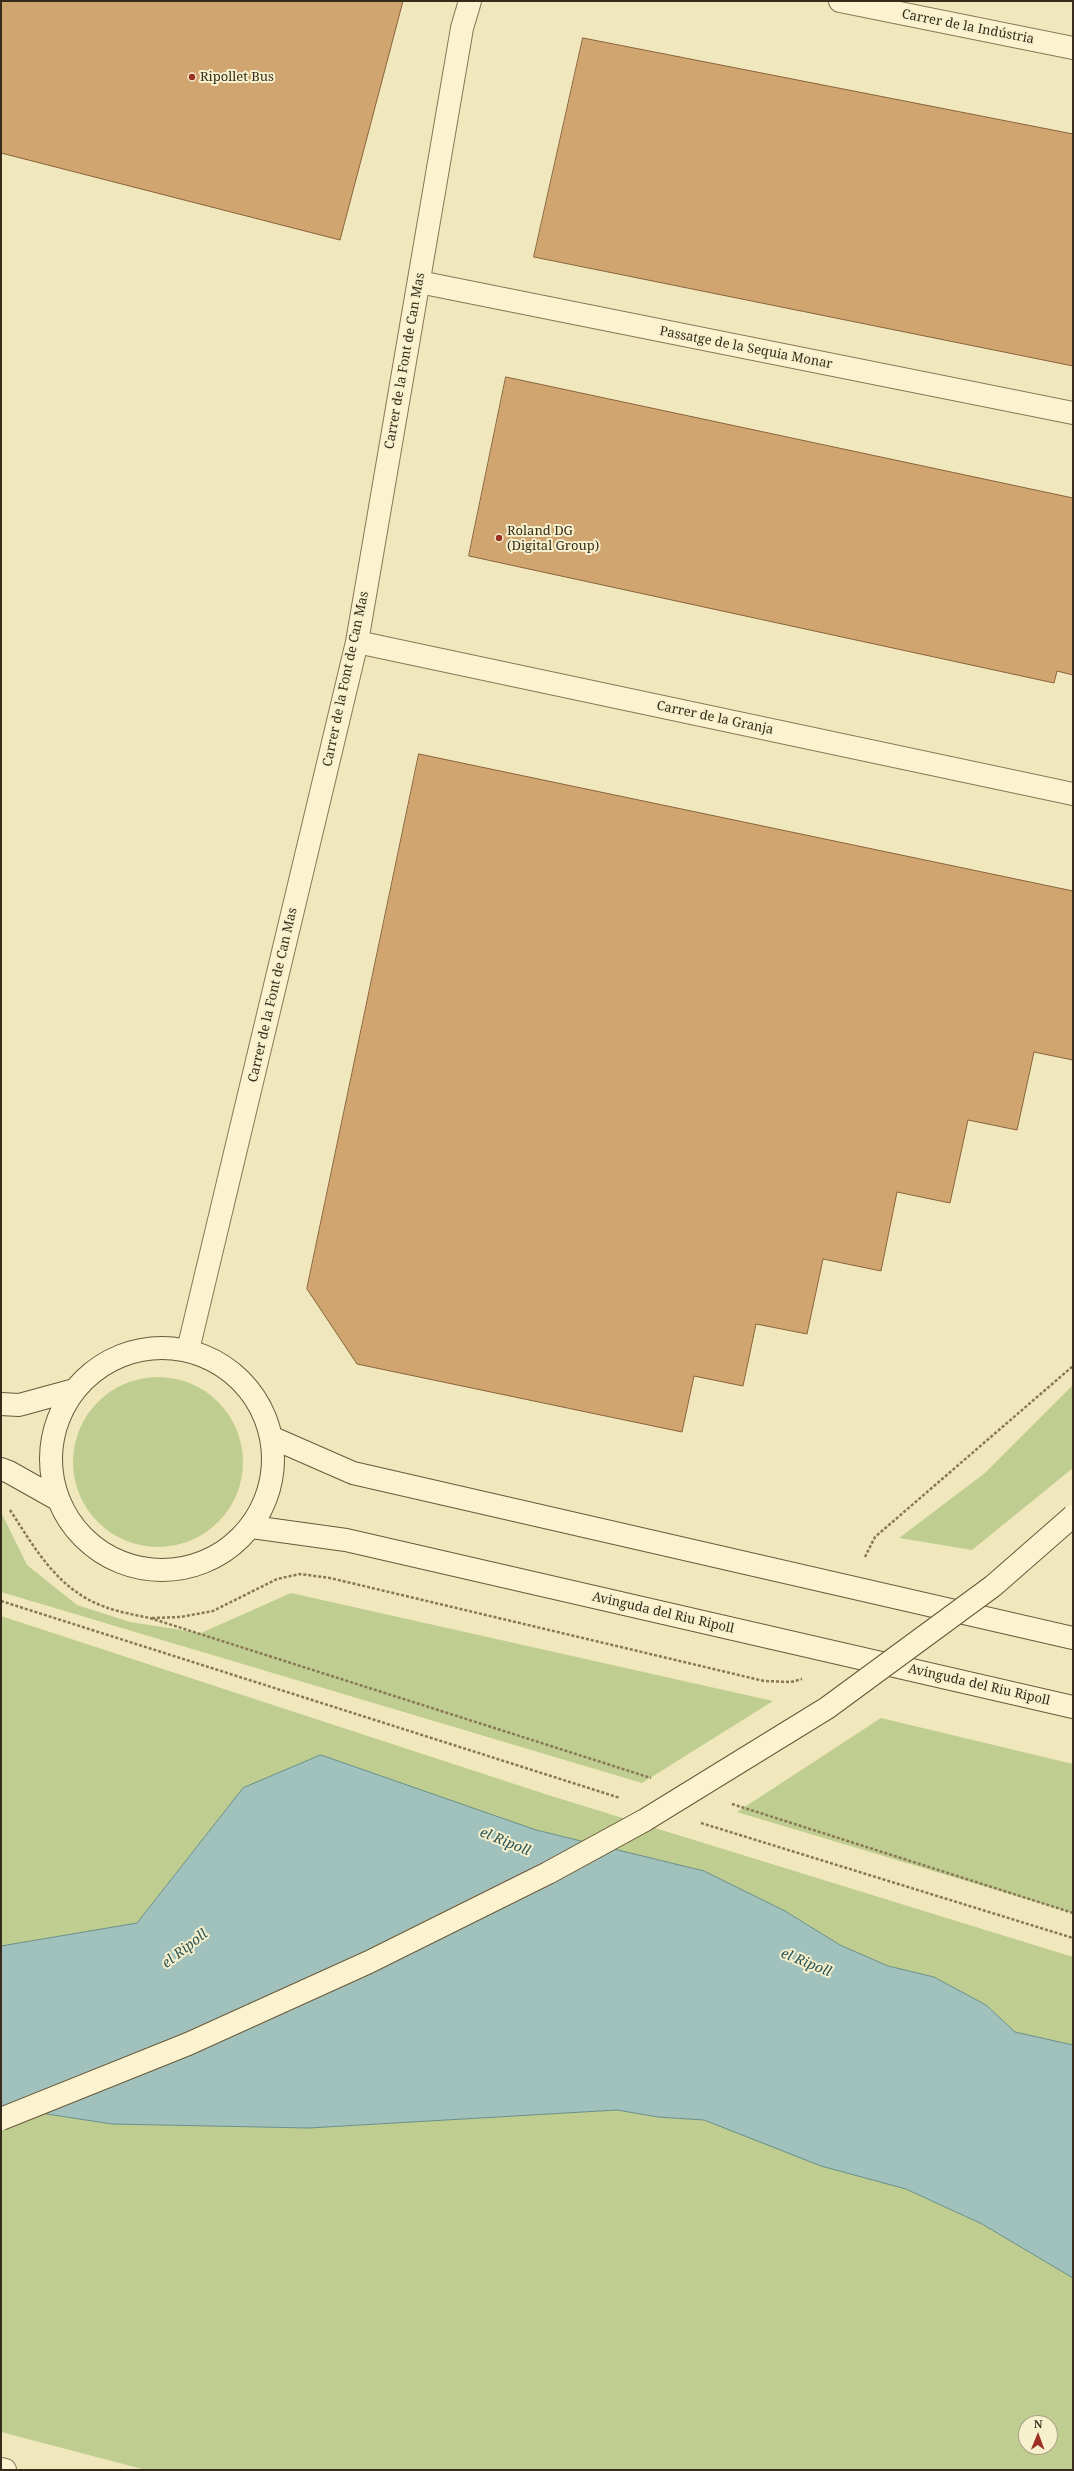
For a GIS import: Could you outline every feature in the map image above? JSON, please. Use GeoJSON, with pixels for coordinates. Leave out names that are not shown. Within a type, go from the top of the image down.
{"type":"FeatureCollection","features":[{"type":"Feature","properties":{"kind":"street","name":"Carrer de la Font de Can Mas"},"geometry":{"type":"LineString","coordinates":[[188,1350],[357,642],[462,28],[470,1]]}},
{"type":"Feature","properties":{"kind":"street","name":"Carrer de la Indústria"},"geometry":{"type":"LineString","coordinates":[[840,1],[1073,48]]}},
{"type":"Feature","properties":{"kind":"street","name":"Passatge de la Sequia Monar"},"geometry":{"type":"LineString","coordinates":[[419,282],[1073,413]]}},
{"type":"Feature","properties":{"kind":"street","name":"Carrer de la Granja"},"geometry":{"type":"LineString","coordinates":[[357,642],[1073,794]]}},
{"type":"Feature","properties":{"kind":"street"},"geometry":{"type":"LineString","coordinates":[[156,1348],[188,1350],[218,1362],[243,1382],[262,1408],[272,1438],[274,1469],[267,1499],[252,1527],[227,1550],[196,1565],[163,1571],[130,1566],[99,1551],[74,1528],[57,1499],[50,1471],[51,1443],[59,1415],[74,1390],[97,1369],[125,1354],[156,1348]]}},
{"type":"Feature","properties":{"kind":"street"},"geometry":{"type":"LineString","coordinates":[[1,1404],[19,1405],[74,1390]]}},
{"type":"Feature","properties":{"kind":"street"},"geometry":{"type":"LineString","coordinates":[[272,1438],[354,1473],[1073,1638]]}},
{"type":"Feature","properties":{"kind":"street"},"geometry":{"type":"LineString","coordinates":[[1,1470],[9,1472],[57,1499]]}},
{"type":"Feature","properties":{"kind":"street"},"geometry":{"type":"LineString","coordinates":[[1,2119],[188,2044],[369,1962],[548,1873],[644,1820],[827,1708],[993,1586],[1073,1516]]}},
{"type":"Feature","properties":{"kind":"street","name":"Avinguda del Riu Ripoll"},"geometry":{"type":"LineString","coordinates":[[252,1527],[346,1540],[1073,1707]]}},
{"type":"Feature","properties":{"kind":"street"},"geometry":{"type":"LineString","coordinates":[[1,2469],[5,2470]]}},
{"type":"Feature","properties":{"kind":"path"},"geometry":{"type":"LineString","coordinates":[[850,1586],[875,1537],[1073,1366]]}},
{"type":"Feature","properties":{"kind":"path"},"geometry":{"type":"LineString","coordinates":[[6,1506],[10,1510],[30,1544],[58,1578],[80,1594],[104,1607],[150,1618],[657,1780]]}},
{"type":"Feature","properties":{"kind":"path"},"geometry":{"type":"LineString","coordinates":[[150,1618],[180,1617],[213,1611],[277,1579],[300,1574],[330,1578],[764,1680],[791,1682],[813,1676],[827,1651]]}},
{"type":"Feature","properties":{"kind":"path"},"geometry":{"type":"LineString","coordinates":[[1,1601],[624,1799]]}},
{"type":"Feature","properties":{"kind":"path"},"geometry":{"type":"LineString","coordinates":[[725,1802],[1073,1913]]}},
{"type":"Feature","properties":{"kind":"path"},"geometry":{"type":"LineString","coordinates":[[699,1822],[1073,1938]]}},
{"type":"Feature","properties":{"kind":"green space"},"geometry":{"type":"Polygon","coordinates":[[[150,1377],[166,1377],[191,1383],[212,1396],[224,1408],[237,1429],[243,1454],[243,1470],[237,1495],[224,1516],[212,1528],[191,1541],[166,1547],[150,1547],[125,1541],[104,1528],[92,1516],[79,1495],[73,1470],[73,1454],[79,1429],[92,1408],[104,1396],[125,1383],[150,1377]]]}},
{"type":"Feature","properties":{"kind":"green space"},"geometry":{"type":"Polygon","coordinates":[[[1073,1385],[1073,1468],[972,1550],[899,1538],[985,1473],[1073,1385]]]}},
{"type":"Feature","properties":{"kind":"green space"},"geometry":{"type":"Polygon","coordinates":[[[1,1512],[27,1565],[77,1605],[130,1622],[201,1633],[291,1593],[773,1701],[642,1783],[1,1592],[1,1512]]]}},
{"type":"Feature","properties":{"kind":"green space"},"geometry":{"type":"Polygon","coordinates":[[[1,1616],[545,1794],[1073,1957],[1073,2045],[1015,2032],[986,2005],[934,1977],[888,1966],[840,1945],[785,1911],[704,1871],[536,1830],[243,1788],[137,1923],[1,1946],[1,1616]]]}},
{"type":"Feature","properties":{"kind":"green space"},"geometry":{"type":"Polygon","coordinates":[[[881,1718],[1073,1764],[1073,1913],[737,1812],[881,1718]]]}},
{"type":"Feature","properties":{"kind":"green space"},"geometry":{"type":"Polygon","coordinates":[[[1,2107],[112,2124],[309,2128],[617,2110],[658,2117],[704,2120],[906,2189],[982,2224],[1073,2278],[1073,2470],[146,2470],[1,2432],[1,2107]]]}},
{"type":"Feature","properties":{"kind":"water","name":"el Ripoll"},"geometry":{"type":"Polygon","coordinates":[[[321,1755],[536,1830],[704,1871],[785,1911],[840,1945],[888,1966],[934,1977],[986,2005],[1015,2032],[1073,2045],[1073,2278],[982,2224],[906,2189],[821,2166],[704,2120],[658,2117],[617,2110],[309,2128],[112,2124],[1,2107],[1,1946],[137,1923],[243,1788],[321,1755]]]}},
{"type":"Feature","properties":{"kind":"building","name":"Ripollet Bus"},"geometry":{"type":"Polygon","coordinates":[[[1,1],[403,1],[340,240],[1,153],[1,1]]]}},
{"type":"Feature","properties":{"kind":"building"},"geometry":{"type":"Polygon","coordinates":[[[583,38],[1073,134],[1073,366],[534,257],[583,38]]]}},
{"type":"Feature","properties":{"kind":"building"},"geometry":{"type":"Polygon","coordinates":[[[506,377],[1073,498],[1073,675],[1057,671],[1054,683],[469,556],[506,377]]]}},
{"type":"Feature","properties":{"kind":"building"},"geometry":{"type":"Polygon","coordinates":[[[419,754],[1073,891],[1073,1060],[1034,1052],[1017,1130],[968,1120],[950,1203],[897,1192],[881,1271],[823,1259],[807,1334],[756,1324],[743,1386],[694,1376],[682,1432],[357,1364],[307,1289],[419,754]]]}},
{"type":"Feature","properties":{"kind":"place","name":"Ripollet Bus"},"geometry":{"type":"Point","coordinates":[192,77]}},
{"type":"Feature","properties":{"kind":"place","name":"Roland DG (Digital Group)"},"geometry":{"type":"Point","coordinates":[499,538]}}]}
